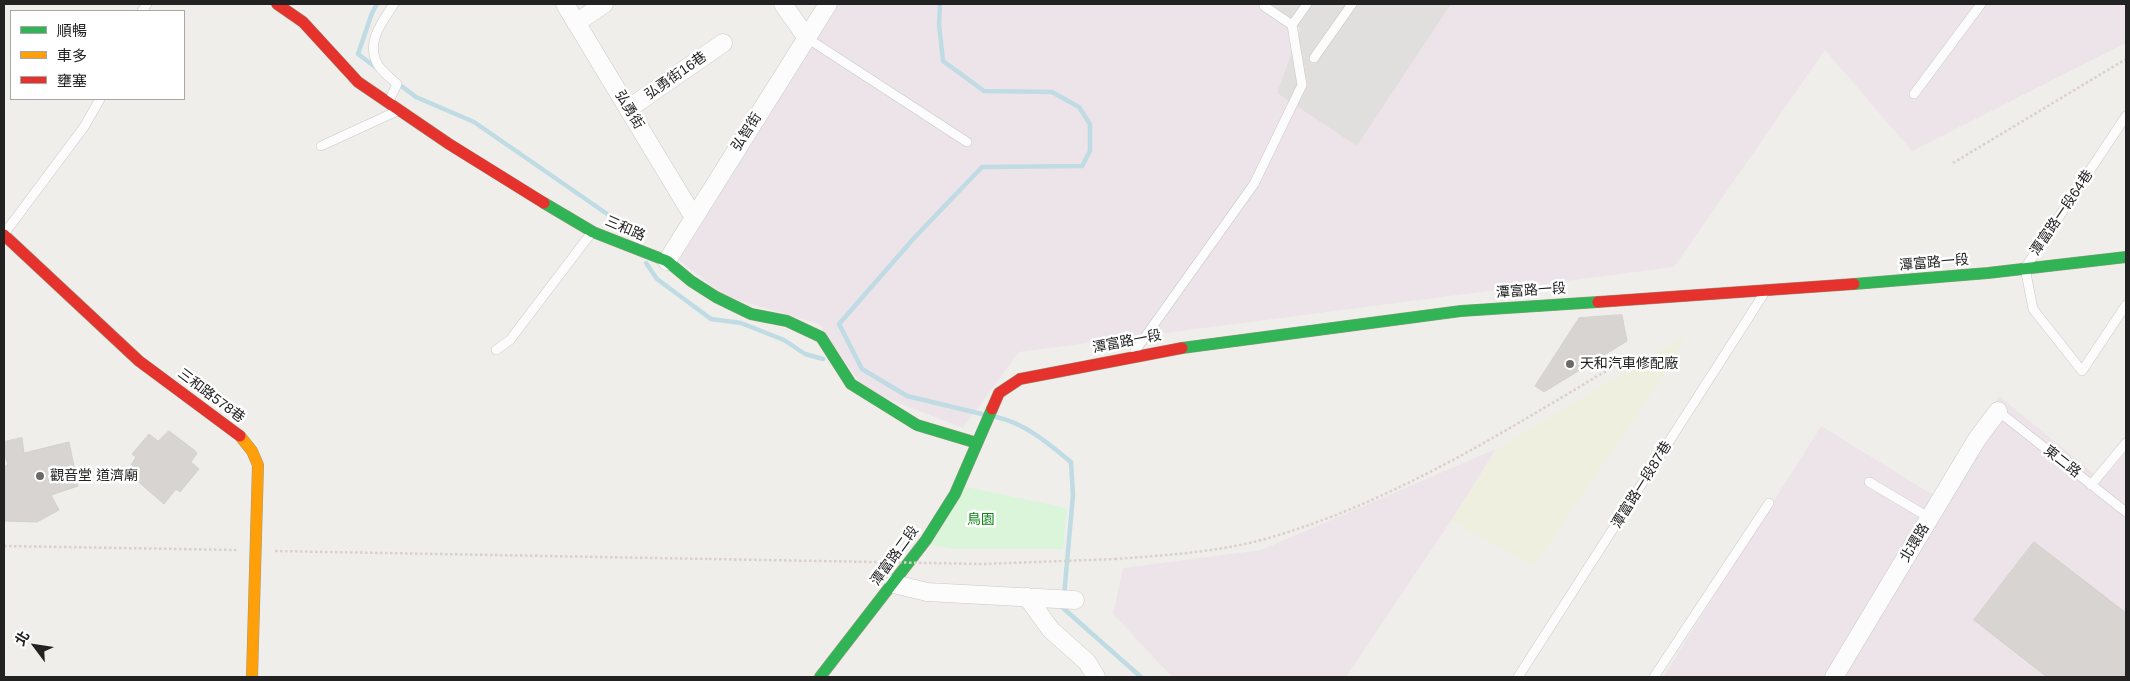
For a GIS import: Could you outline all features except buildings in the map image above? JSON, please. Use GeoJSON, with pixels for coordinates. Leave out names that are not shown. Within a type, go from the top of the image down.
{"type":"FeatureCollection","features":[{"type":"Feature","properties":{"kind":"street","name":"三和路"},"geometry":{"type":"LineString","coordinates":[[277,4],[303,22],[358,82],[449,144],[592,232],[666,261],[691,281],[716,297],[751,314],[787,321],[821,337],[852,384],[917,424],[977,443]]}},
{"type":"Feature","properties":{"kind":"street","name":"弘勇街"},"geometry":{"type":"LineString","coordinates":[[565,4],[693,216]]}},
{"type":"Feature","properties":{"kind":"street"},"geometry":{"type":"LineString","coordinates":[[576,23],[604,4]]}},
{"type":"Feature","properties":{"kind":"street"},"geometry":{"type":"LineString","coordinates":[[783,4],[807,38]]}},
{"type":"Feature","properties":{"kind":"street","name":"弘智街"},"geometry":{"type":"LineString","coordinates":[[666,261],[828,4]]}},
{"type":"Feature","properties":{"kind":"street","name":"弘勇街16巷"},"geometry":{"type":"LineString","coordinates":[[628,108],[723,43]]}},
{"type":"Feature","properties":{"kind":"street","name":"三和路578巷"},"geometry":{"type":"LineString","coordinates":[[4,235],[139,361],[236,431],[252,450],[258,465],[254,551],[252,677]]}},
{"type":"Feature","properties":{"kind":"street","name":"潭富路一段"},"geometry":{"type":"LineString","coordinates":[[977,443],[999,393],[1020,379],[1131,356],[1283,333],[1461,311],[1764,292],[2126,257]]}},
{"type":"Feature","properties":{"kind":"street","name":"北環路"},"geometry":{"type":"LineString","coordinates":[[1834,677],[1977,439],[1998,412]]}},
{"type":"Feature","properties":{"kind":"street","name":"潭富路二段"},"geometry":{"type":"LineString","coordinates":[[820,677],[894,584],[926,540],[955,494],[977,443]]}},
{"type":"Feature","properties":{"kind":"street"},"geometry":{"type":"LineString","coordinates":[[894,584],[927,592],[1072,600]]}},
{"type":"Feature","properties":{"kind":"street"},"geometry":{"type":"LineString","coordinates":[[1035,598],[1051,630],[1087,662],[1096,677]]}},
{"type":"Feature","properties":{"kind":"lane"},"geometry":{"type":"LineString","coordinates":[[388,104],[397,84],[376,63],[373,48],[376,31],[394,4]]}},
{"type":"Feature","properties":{"kind":"lane"},"geometry":{"type":"LineString","coordinates":[[1265,4],[1264,6],[1292,25]]}},
{"type":"Feature","properties":{"kind":"lane"},"geometry":{"type":"LineString","coordinates":[[1131,356],[1254,184],[1302,85],[1292,25],[1307,4]]}},
{"type":"Feature","properties":{"kind":"lane"},"geometry":{"type":"LineString","coordinates":[[1314,58],[1352,4]]}},
{"type":"Feature","properties":{"kind":"lane"},"geometry":{"type":"LineString","coordinates":[[1914,94],[1981,4]]}},
{"type":"Feature","properties":{"kind":"lane"},"geometry":{"type":"LineString","coordinates":[[807,38],[966,142]]}},
{"type":"Feature","properties":{"kind":"lane","name":"三和路578巷"},"geometry":{"type":"LineString","coordinates":[[4,235],[84,127],[99,100]]}},
{"type":"Feature","properties":{"kind":"lane"},"geometry":{"type":"LineString","coordinates":[[321,146],[400,110]]}},
{"type":"Feature","properties":{"kind":"lane","name":"潭富路一段64巷"},"geometry":{"type":"LineString","coordinates":[[2126,116],[2025,268],[2033,309],[2082,371],[2126,305]]}},
{"type":"Feature","properties":{"kind":"lane"},"geometry":{"type":"LineString","coordinates":[[496,350],[510,340],[592,232]]}},
{"type":"Feature","properties":{"kind":"lane","name":"潭富路一段87巷"},"geometry":{"type":"LineString","coordinates":[[1518,677],[1764,292]]}},
{"type":"Feature","properties":{"kind":"lane","name":"東二路"},"geometry":{"type":"LineString","coordinates":[[1998,412],[2126,512]]}},
{"type":"Feature","properties":{"kind":"lane"},"geometry":{"type":"LineString","coordinates":[[2091,485],[2126,443]]}},
{"type":"Feature","properties":{"kind":"lane"},"geometry":{"type":"LineString","coordinates":[[1869,482],[1930,518]]}},
{"type":"Feature","properties":{"kind":"lane"},"geometry":{"type":"LineString","coordinates":[[1654,677],[1769,503]]}},
{"type":"Feature","properties":{"kind":"path"},"geometry":{"type":"LineString","coordinates":[[1953,163],[2126,59]]}},
{"type":"Feature","properties":{"kind":"path"},"geometry":{"type":"LineString","coordinates":[[4,546],[983,564],[1115,559],[1192,553],[1272,537],[1387,495],[1498,437],[1634,355]]}},
{"type":"Feature","properties":{"kind":"shaded area"},"geometry":{"type":"Polygon","coordinates":[[[838,4],[2126,4],[2126,43],[1912,151],[1825,50],[1674,267],[1019,352],[963,428],[865,390],[819,324],[725,296],[679,260],[838,4]]]}},
{"type":"Feature","properties":{"kind":"shaded area"},"geometry":{"type":"Polygon","coordinates":[[[1265,4],[1451,4],[1357,146],[1277,93],[1301,28],[1265,4]]]}},
{"type":"Feature","properties":{"kind":"shaded area"},"geometry":{"type":"Polygon","coordinates":[[[1999,396],[2102,480],[2126,452],[2126,677],[1663,677],[1821,426],[1935,496],[1999,396]]]}},
{"type":"Feature","properties":{"kind":"shaded area"},"geometry":{"type":"Polygon","coordinates":[[[1496,449],[1451,521],[1346,677],[1172,677],[1113,614],[1123,568],[1261,550],[1496,449]]]}},
{"type":"Feature","properties":{"kind":"green space"},"geometry":{"type":"Polygon","coordinates":[[[1686,335],[1663,377],[1534,566],[1451,521],[1497,449],[1686,335]]]}},
{"type":"Feature","properties":{"kind":"green space","name":"鳥園"},"geometry":{"type":"Polygon","coordinates":[[[966,487],[1067,508],[1063,549],[954,549],[930,545],[966,487]]]}},
{"type":"Feature","properties":{"kind":"waterway"},"geometry":{"type":"LineString","coordinates":[[377,4],[358,54],[378,69]]}},
{"type":"Feature","properties":{"kind":"waterway"},"geometry":{"type":"LineString","coordinates":[[940,4],[939,24],[943,61],[984,91],[1052,92],[1079,107],[1090,124],[1090,151],[1082,166],[982,167],[915,237],[839,324],[862,369],[907,396],[982,414]]}},
{"type":"Feature","properties":{"kind":"waterway"},"geometry":{"type":"LineString","coordinates":[[396,82],[416,97],[474,122],[613,218],[623,233]]}},
{"type":"Feature","properties":{"kind":"waterway"},"geometry":{"type":"LineString","coordinates":[[646,263],[657,279],[711,319],[741,323],[784,340],[805,354],[823,359]]}},
{"type":"Feature","properties":{"kind":"waterway"},"geometry":{"type":"LineString","coordinates":[[996,417],[1027,429],[1071,462],[1073,495],[1064,596]]}},
{"type":"Feature","properties":{"kind":"waterway"},"geometry":{"type":"LineString","coordinates":[[1063,604],[1063,608],[1141,677]]}},
{"type":"Feature","properties":{"kind":"traffic: fast"},"geometry":{"type":"LineString","coordinates":[[544,203],[593,232],[667,261],[691,281],[716,297],[751,314],[787,321],[821,337],[851,384],[917,425],[977,443]]}},
{"type":"Feature","properties":{"kind":"traffic: fast"},"geometry":{"type":"LineString","coordinates":[[1854,284],[1988,273],[2126,257]]}},
{"type":"Feature","properties":{"kind":"traffic: fast"},"geometry":{"type":"LineString","coordinates":[[1182,348],[1461,311],[1598,302]]}},
{"type":"Feature","properties":{"kind":"traffic: fast"},"geometry":{"type":"LineString","coordinates":[[820,677],[926,540],[955,494],[992,409]]}},
{"type":"Feature","properties":{"kind":"traffic: slow"},"geometry":{"type":"LineString","coordinates":[[240,436],[252,451],[258,465],[252,677]]}},
{"type":"Feature","properties":{"kind":"traffic: jam"},"geometry":{"type":"LineString","coordinates":[[277,4],[303,22],[358,82],[449,144],[544,203]]}},
{"type":"Feature","properties":{"kind":"traffic: jam"},"geometry":{"type":"LineString","coordinates":[[4,235],[139,361],[240,436]]}},
{"type":"Feature","properties":{"kind":"traffic: jam"},"geometry":{"type":"LineString","coordinates":[[1598,302],[1854,284]]}},
{"type":"Feature","properties":{"kind":"traffic: jam"},"geometry":{"type":"LineString","coordinates":[[992,409],[999,393],[1020,379],[1182,348]]}},
{"type":"Feature","properties":{"kind":"place","name":"天和汽車修配廠"},"geometry":{"type":"Point","coordinates":[1570,364]}},
{"type":"Feature","properties":{"kind":"place","name":"觀音堂 道濟廟"},"geometry":{"type":"Point","coordinates":[40,476]}}]}
